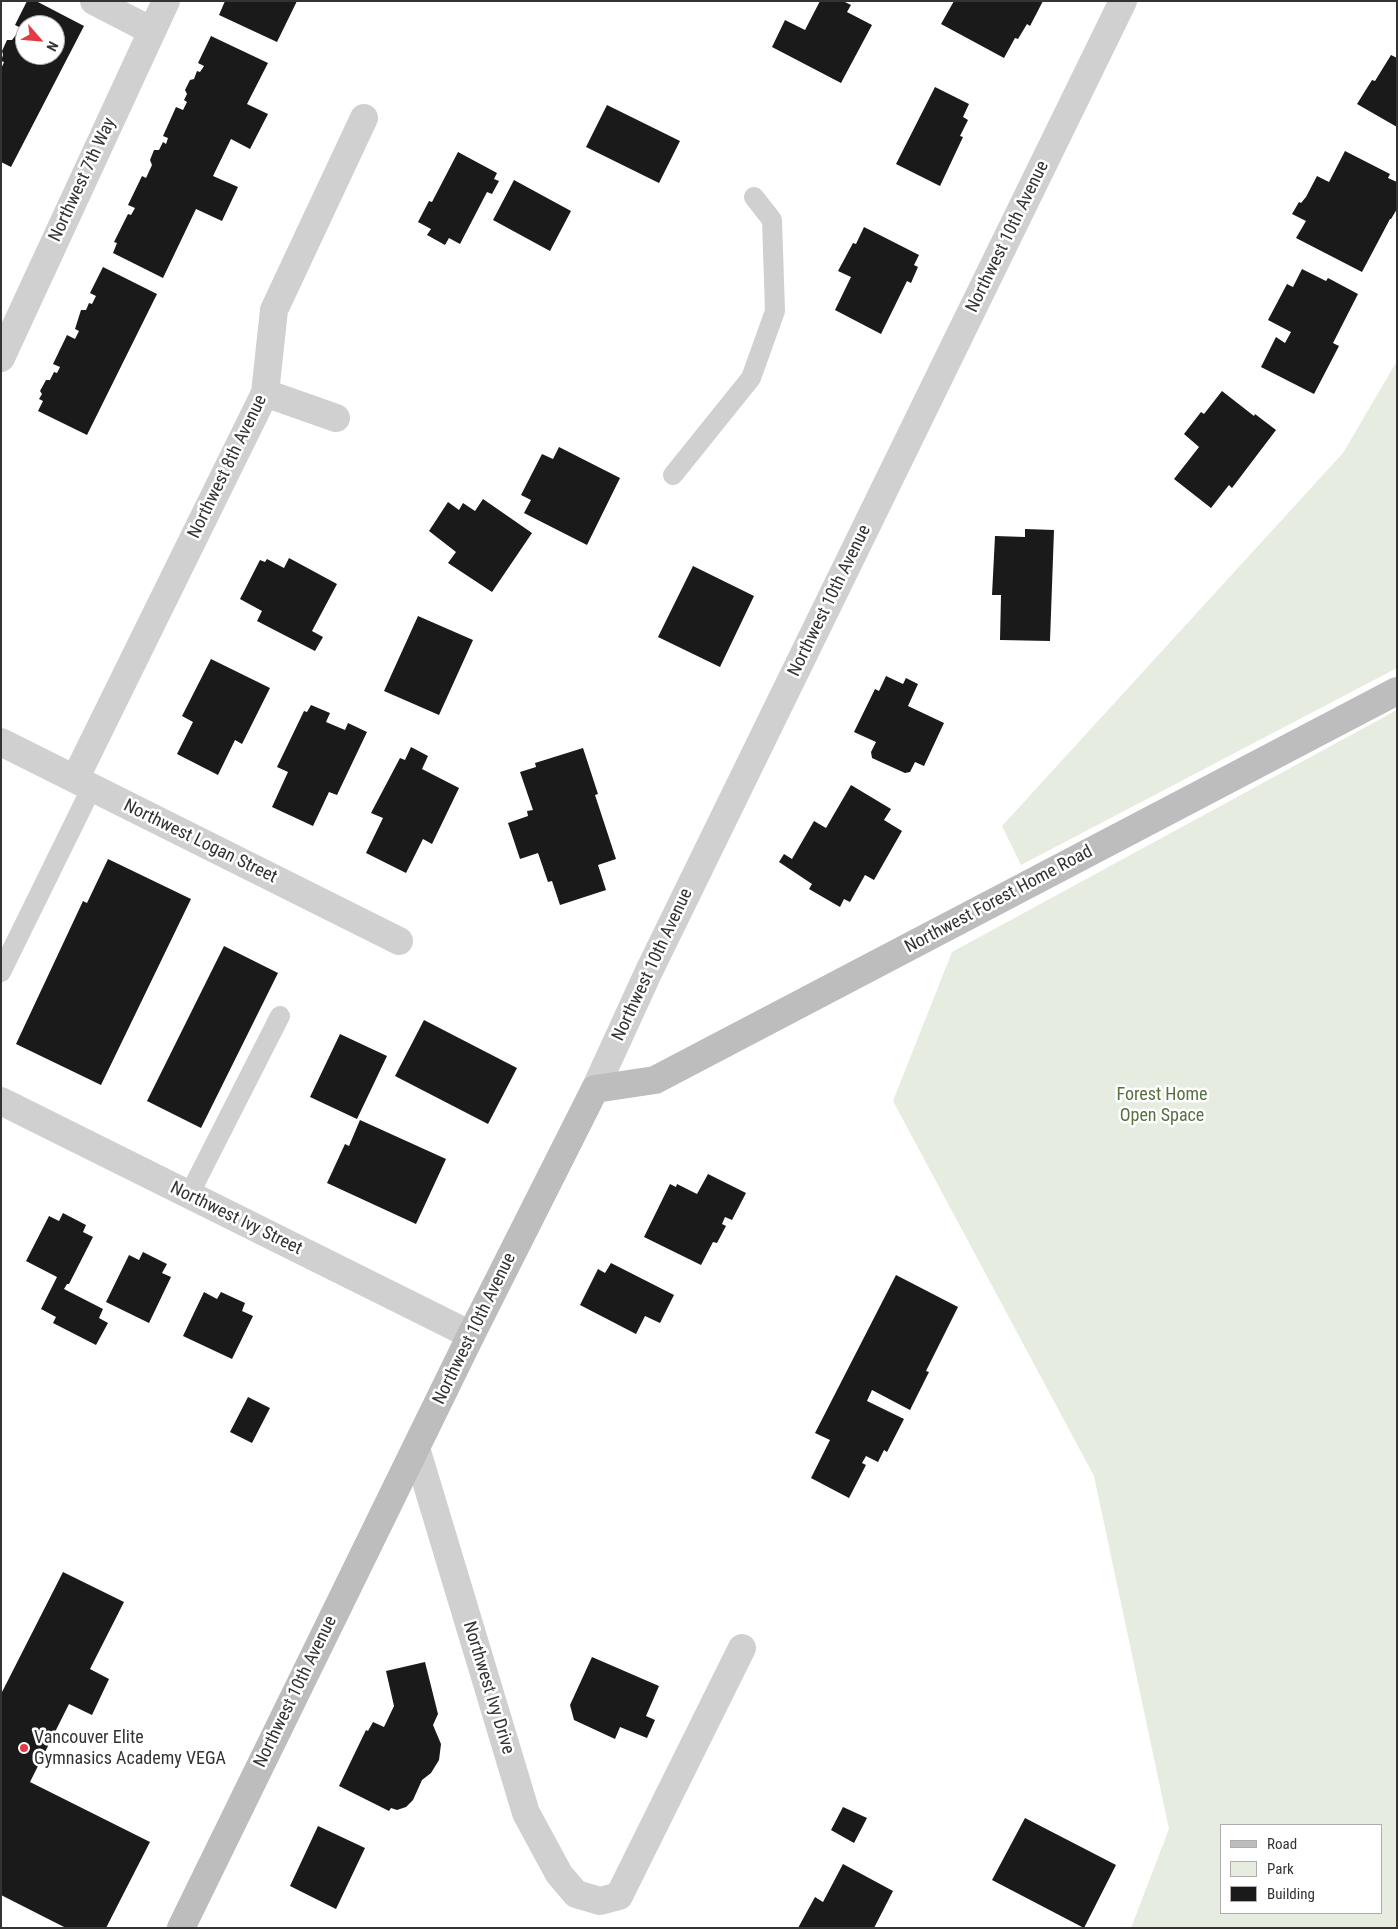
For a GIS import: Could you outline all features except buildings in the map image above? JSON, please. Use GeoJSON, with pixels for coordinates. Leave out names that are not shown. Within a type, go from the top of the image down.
{"type":"FeatureCollection","features":[{"type":"Feature","properties":{"kind":"street"},"geometry":{"type":"LineString","coordinates":[[94,1],[152,31]]}},
{"type":"Feature","properties":{"kind":"street","name":"Northwest 7th Way"},"geometry":{"type":"LineString","coordinates":[[1,358],[166,1]]}},
{"type":"Feature","properties":{"kind":"street","name":"Northwest 10th Avenue"},"geometry":{"type":"LineString","coordinates":[[181,1928],[471,1335],[595,1088],[649,971],[1123,1]]}},
{"type":"Feature","properties":{"kind":"street","name":"Northwest 8th Avenue"},"geometry":{"type":"LineString","coordinates":[[83,783],[266,393],[274,310],[364,118]]}},
{"type":"Feature","properties":{"kind":"street"},"geometry":{"type":"LineString","coordinates":[[266,393],[336,418]]}},
{"type":"Feature","properties":{"kind":"street","name":"Northwest Forest Home Road"},"geometry":{"type":"LineString","coordinates":[[595,1088],[655,1080],[1397,691]]}},
{"type":"Feature","properties":{"kind":"street","name":"Northwest Logan Street"},"geometry":{"type":"LineString","coordinates":[[1,742],[400,941]]}},
{"type":"Feature","properties":{"kind":"street","name":"Northwest Ivy Street"},"geometry":{"type":"LineString","coordinates":[[1,1101],[471,1335]]}},
{"type":"Feature","properties":{"kind":"street","name":"Northwest Ivy Drive"},"geometry":{"type":"LineString","coordinates":[[416,1448],[526,1813],[559,1874],[576,1894],[600,1901],[619,1896],[742,1648]]}},
{"type":"Feature","properties":{"kind":"lane"},"geometry":{"type":"LineString","coordinates":[[673,475],[751,378],[775,310],[772,220],[754,197]]}},
{"type":"Feature","properties":{"kind":"lane"},"geometry":{"type":"LineString","coordinates":[[1,972],[83,783]]}},
{"type":"Feature","properties":{"kind":"lane"},"geometry":{"type":"LineString","coordinates":[[188,1195],[280,1016]]}},
{"type":"Feature","properties":{"kind":"green space"},"geometry":{"type":"Polygon","coordinates":[[[1397,361],[1397,668],[1021,865],[1002,826],[1343,453],[1397,361]]]}},
{"type":"Feature","properties":{"kind":"green space","name":"Forest Home Open Space"},"geometry":{"type":"Polygon","coordinates":[[[1397,710],[1397,1928],[1131,1928],[1169,1829],[1094,1476],[893,1101],[952,952],[1397,710]]]}},
{"type":"Feature","properties":{"kind":"place","name":"Vancouver Elite Gymnasics Academy VEGA"},"geometry":{"type":"Point","coordinates":[24,1748]}}]}
